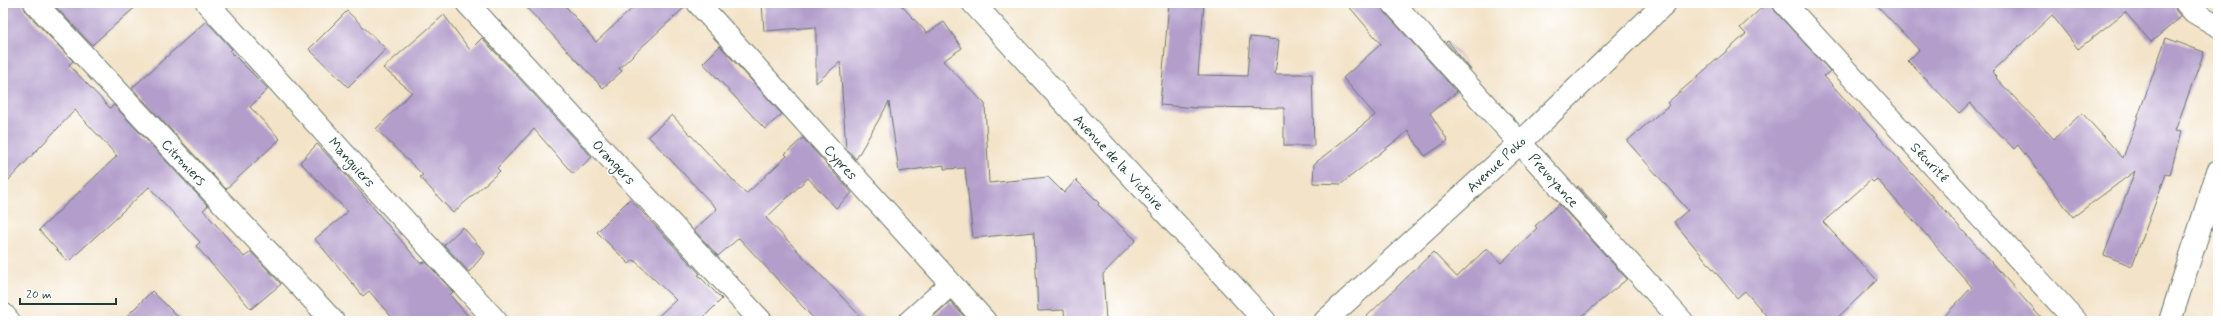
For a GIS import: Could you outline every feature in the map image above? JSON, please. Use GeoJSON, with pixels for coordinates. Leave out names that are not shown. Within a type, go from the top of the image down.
{"type":"FeatureCollection","features":[{"type":"Feature","properties":{"kind":"street","name":"Citroniers"},"geometry":{"type":"LineString","coordinates":[[35,3],[332,321]]}},
{"type":"Feature","properties":{"kind":"street","name":"Manguiers"},"geometry":{"type":"LineString","coordinates":[[207,3],[496,321]]}},
{"type":"Feature","properties":{"kind":"street","name":"Orangers"},"geometry":{"type":"LineString","coordinates":[[466,3],[761,321]]}},
{"type":"Feature","properties":{"kind":"street","name":"Cypres"},"geometry":{"type":"LineString","coordinates":[[698,3],[985,321]]}},
{"type":"Feature","properties":{"kind":"street","name":"Avenue de la Victoire"},"geometry":{"type":"LineString","coordinates":[[973,3],[1265,321]]}},
{"type":"Feature","properties":{"kind":"street","name":"Prevoyance"},"geometry":{"type":"LineString","coordinates":[[1393,3],[1682,321]]}},
{"type":"Feature","properties":{"kind":"street","name":"Avenue Poko"},"geometry":{"type":"LineString","coordinates":[[1325,321],[1520,143],[1665,3]]}},
{"type":"Feature","properties":{"kind":"street","name":"Sécurité"},"geometry":{"type":"LineString","coordinates":[[1784,3],[2076,321]]}},
{"type":"Feature","properties":{"kind":"street"},"geometry":{"type":"LineString","coordinates":[[2186,3],[2194,12],[2218,26]]}},
{"type":"Feature","properties":{"kind":"street"},"geometry":{"type":"LineString","coordinates":[[2170,321],[2218,171]]}},
{"type":"Feature","properties":{"kind":"street"},"geometry":{"type":"LineString","coordinates":[[910,321],[951,284]]}},
{"type":"Feature","properties":{"kind":"street"},"geometry":{"type":"LineString","coordinates":[[3,314],[10,321]]}},
{"type":"Feature","properties":{"kind":"building"},"geometry":{"type":"Polygon","coordinates":[[[3,3],[23,3],[26,12],[73,61],[69,65],[110,108],[114,105],[208,206],[203,210],[244,257],[251,252],[281,284],[251,309],[196,246],[200,242],[149,187],[68,262],[39,230],[117,156],[75,110],[3,186],[3,3]]]}},
{"type":"Feature","properties":{"kind":"building"},"geometry":{"type":"Polygon","coordinates":[[[52,3],[140,3],[92,45],[52,3]]]}},
{"type":"Feature","properties":{"kind":"building"},"geometry":{"type":"Polygon","coordinates":[[[522,3],[563,3],[596,42],[638,3],[686,3],[686,6],[619,68],[622,71],[603,88],[522,3]]]}},
{"type":"Feature","properties":{"kind":"building"},"geometry":{"type":"Polygon","coordinates":[[[762,3],[899,3],[927,33],[944,22],[962,48],[943,61],[985,104],[989,183],[1048,177],[1064,193],[1076,180],[1099,203],[1098,205],[1136,240],[1103,274],[1106,321],[1065,321],[1064,310],[1038,311],[1034,232],[973,238],[965,168],[944,169],[944,165],[899,172],[889,102],[856,159],[846,148],[840,62],[816,83],[816,27],[764,31],[762,3]]]}},
{"type":"Feature","properties":{"kind":"building"},"geometry":{"type":"Polygon","coordinates":[[[1169,3],[1204,3],[1198,75],[1247,76],[1250,37],[1279,40],[1275,74],[1312,74],[1314,146],[1284,146],[1284,108],[1196,108],[1160,105],[1169,3]]]}},
{"type":"Feature","properties":{"kind":"building"},"geometry":{"type":"Polygon","coordinates":[[[1346,3],[1381,3],[1384,11],[1457,92],[1430,113],[1448,141],[1425,156],[1408,131],[1341,184],[1313,183],[1314,164],[1375,115],[1343,78],[1381,44],[1346,3]]]}},
{"type":"Feature","properties":{"kind":"building"},"geometry":{"type":"Polygon","coordinates":[[[1767,3],[1772,3],[1775,11],[1830,71],[1824,76],[2044,321],[1940,321],[1972,287],[1877,179],[1873,182],[1871,180],[1823,222],[1877,280],[1834,321],[1771,321],[1745,291],[1737,298],[1674,222],[1688,210],[1627,141],[1669,105],[1667,103],[1746,34],[1740,28],[1767,3]]]}},
{"type":"Feature","properties":{"kind":"building"},"geometry":{"type":"Polygon","coordinates":[[[1875,3],[2174,3],[2176,11],[2181,17],[2151,42],[2125,12],[2078,49],[2052,15],[1992,72],[2054,139],[2082,113],[2123,158],[2166,38],[2204,52],[2175,131],[2181,132],[2170,175],[2166,174],[2132,266],[2104,255],[2135,171],[2073,217],[2018,145],[2014,149],[1970,103],[1959,113],[1908,61],[1919,50],[1875,3]]]}},
{"type":"Feature","properties":{"kind":"building"},"geometry":{"type":"Polygon","coordinates":[[[347,11],[386,49],[348,87],[309,49],[347,11]]]}},
{"type":"Feature","properties":{"kind":"building"},"geometry":{"type":"Polygon","coordinates":[[[444,15],[470,50],[482,38],[592,157],[573,174],[534,129],[497,168],[500,171],[453,213],[420,177],[423,175],[376,129],[412,92],[383,68],[444,15]]]}},
{"type":"Feature","properties":{"kind":"building"},"geometry":{"type":"Polygon","coordinates":[[[206,21],[232,49],[230,51],[268,89],[250,107],[280,139],[226,189],[132,88],[206,21]]]}},
{"type":"Feature","properties":{"kind":"building"},"geometry":{"type":"Polygon","coordinates":[[[1448,41],[1471,70],[1446,42],[1448,41]]]}},
{"type":"Feature","properties":{"kind":"building"},"geometry":{"type":"Polygon","coordinates":[[[720,46],[782,114],[765,129],[703,63],[720,46]]]}},
{"type":"Feature","properties":{"kind":"building"},"geometry":{"type":"Polygon","coordinates":[[[672,115],[746,194],[787,156],[785,154],[803,138],[852,193],[836,208],[808,178],[766,218],[865,321],[816,321],[739,238],[718,256],[694,230],[717,209],[648,136],[672,115]]]}},
{"type":"Feature","properties":{"kind":"building"},"geometry":{"type":"Polygon","coordinates":[[[317,144],[340,168],[420,263],[426,262],[453,292],[450,295],[472,321],[395,321],[369,291],[363,296],[315,239],[348,212],[300,162],[317,144]]]}},
{"type":"Feature","properties":{"kind":"building"},"geometry":{"type":"Polygon","coordinates":[[[1578,186],[1608,218],[1607,219],[1577,187],[1578,186]]]}},
{"type":"Feature","properties":{"kind":"building"},"geometry":{"type":"Polygon","coordinates":[[[630,199],[700,274],[698,275],[722,299],[700,321],[653,321],[676,300],[634,260],[629,264],[597,232],[630,199]]]}},
{"type":"Feature","properties":{"kind":"building"},"geometry":{"type":"Polygon","coordinates":[[[1559,204],[1627,279],[1576,321],[1362,321],[1433,252],[1457,277],[1487,248],[1501,263],[1537,228],[1535,226],[1559,204]]]}},
{"type":"Feature","properties":{"kind":"building"},"geometry":{"type":"Polygon","coordinates":[[[463,227],[485,253],[469,272],[444,245],[463,227]]]}},
{"type":"Feature","properties":{"kind":"building"},"geometry":{"type":"Polygon","coordinates":[[[152,291],[182,321],[122,321],[152,291]]]}},
{"type":"Feature","properties":{"kind":"building"},"geometry":{"type":"Polygon","coordinates":[[[950,301],[968,321],[929,321],[950,301]]]}}]}
